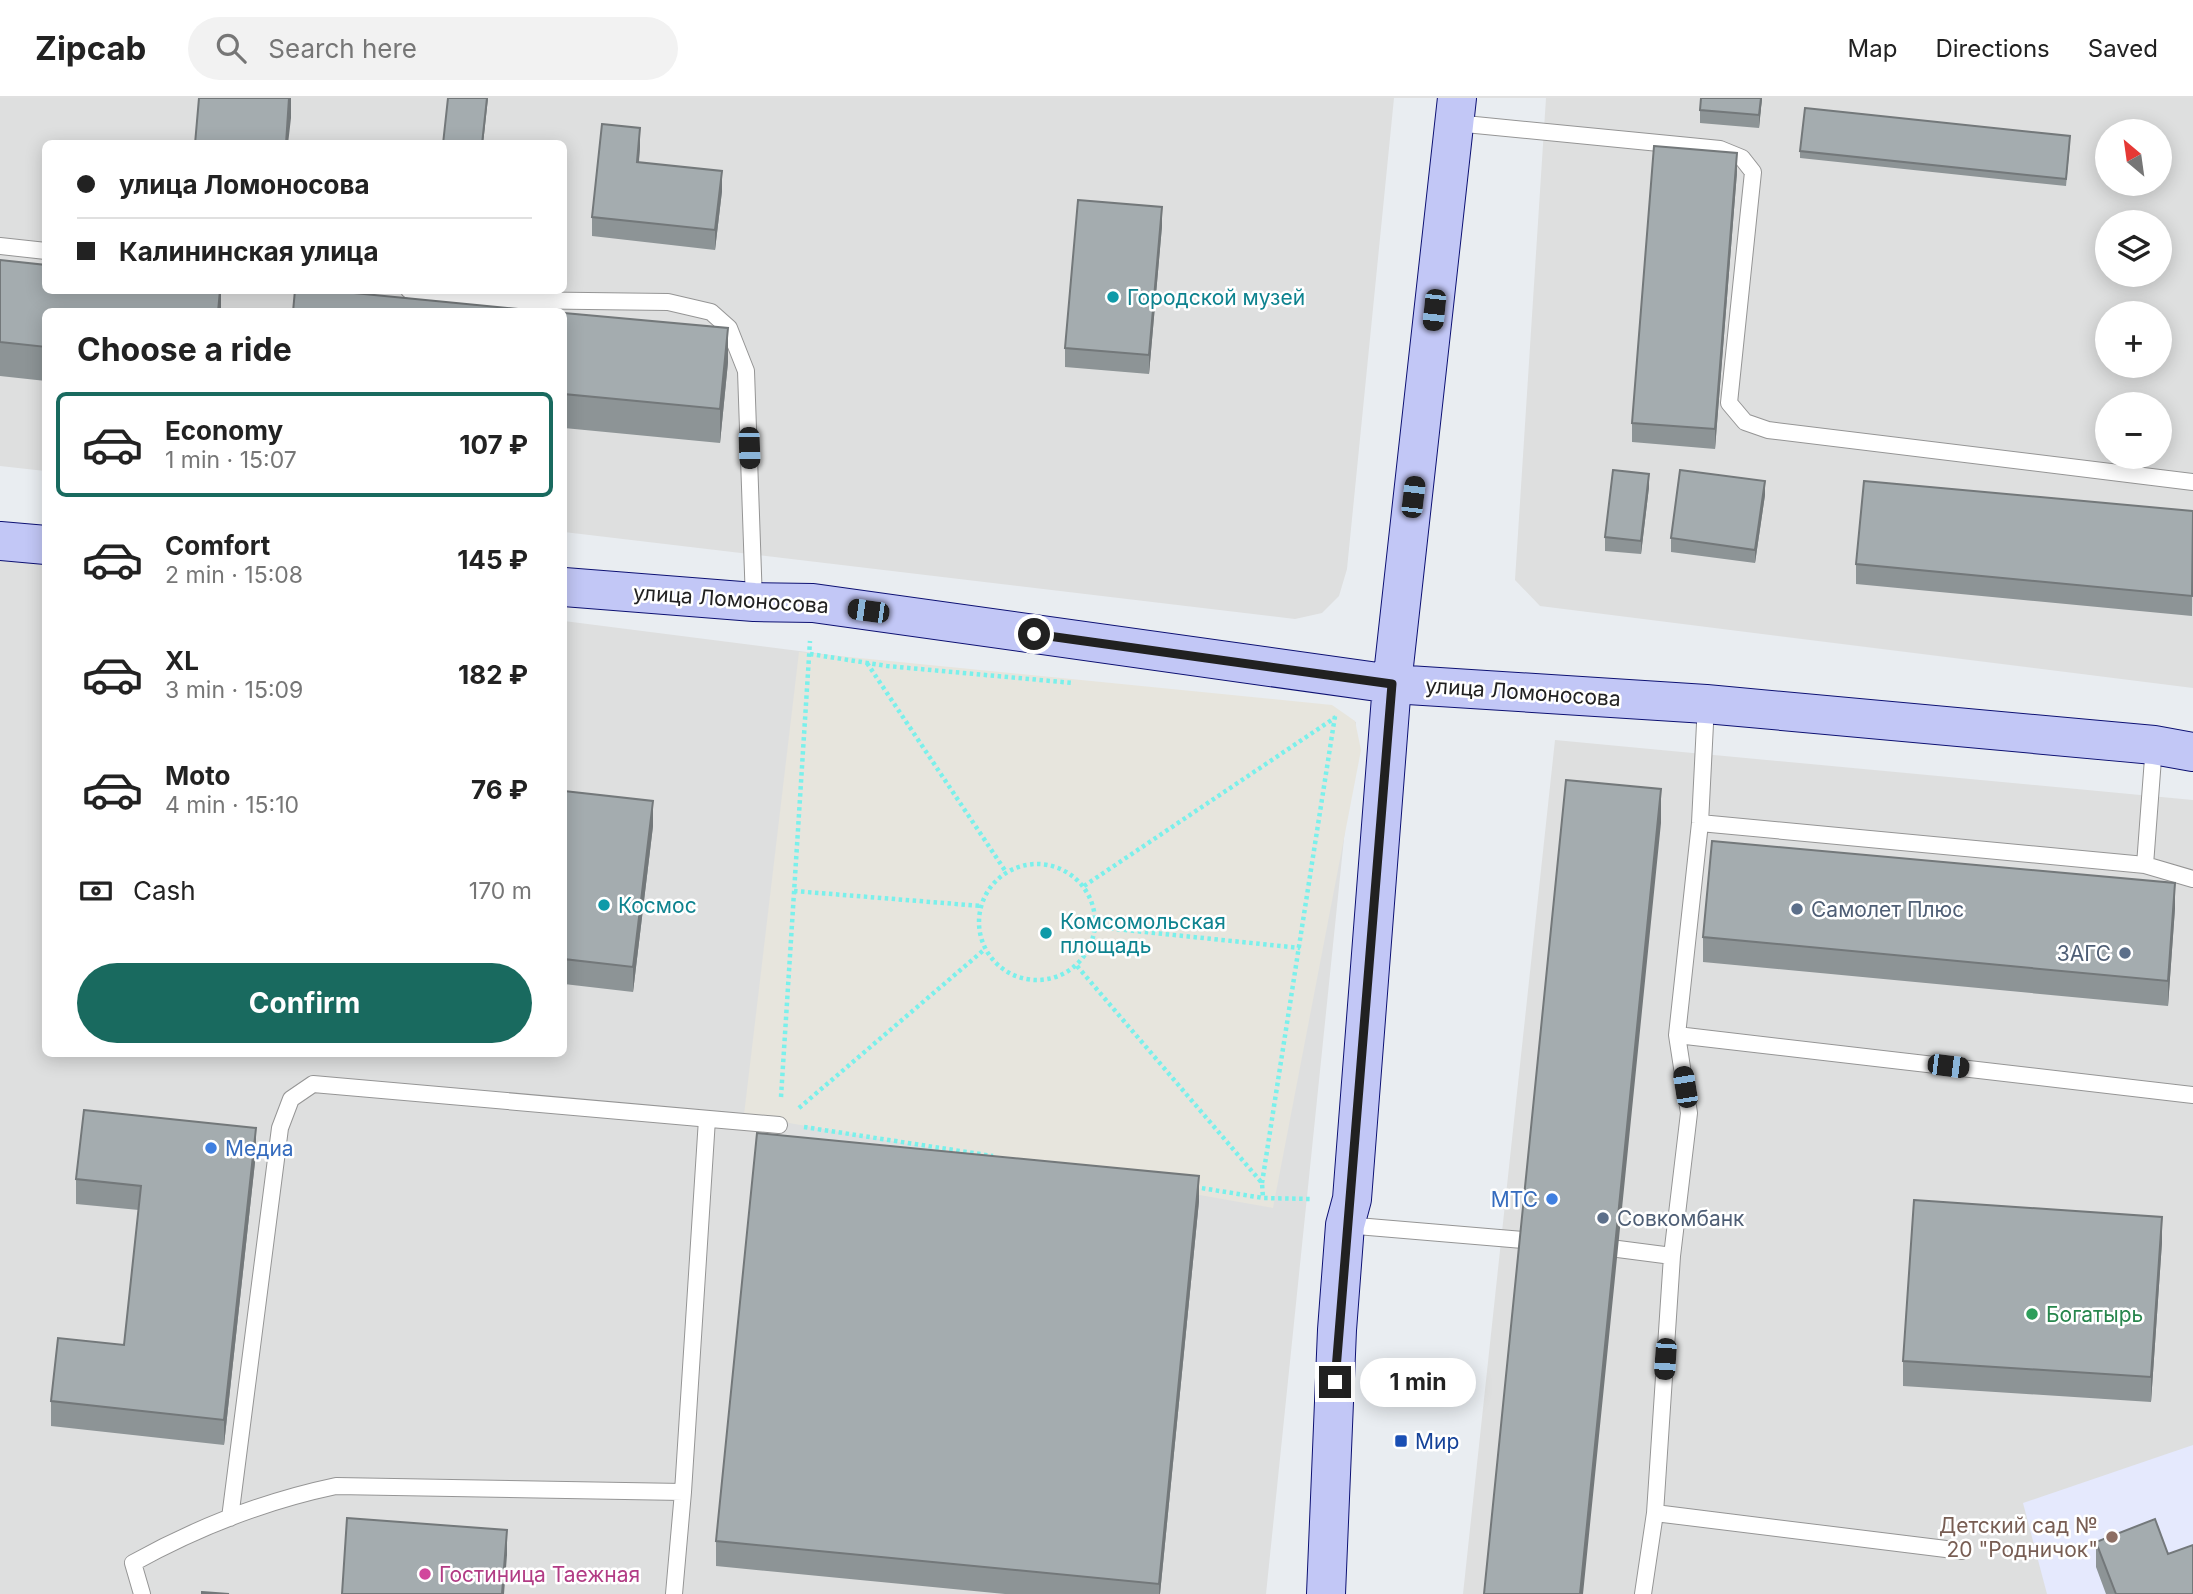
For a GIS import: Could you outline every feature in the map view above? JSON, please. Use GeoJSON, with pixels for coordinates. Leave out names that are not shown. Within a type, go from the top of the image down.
{"type":"FeatureCollection","features":[{"type":"Feature","properties":{"kind":"main road"},"geometry":{"type":"LineString","coordinates":[[1326,1594],[1337,1330],[1392,684],[1456,110]]}},
{"type":"Feature","properties":{"kind":"main road"},"geometry":{"type":"LineString","coordinates":[[0,541],[42,544]]}},
{"type":"Feature","properties":{"kind":"main road","name":"улица Ломоносова"},"geometry":{"type":"LineString","coordinates":[[567,587],[754,602],[813,603],[1392,684],[1706,704],[2154,745],[2193,752]]}},
{"type":"Feature","properties":{"kind":"lane"},"geometry":{"type":"LineString","coordinates":[[1456,110],[1720,149],[1742,158],[1753,172],[1729,403],[1745,422],[1768,430],[2193,482]]}},
{"type":"Feature","properties":{"kind":"lane"},"geometry":{"type":"LineString","coordinates":[[0,246],[42,251]]}},
{"type":"Feature","properties":{"kind":"lane"},"geometry":{"type":"LineString","coordinates":[[445,294],[500,300],[668,302],[712,312],[729,328],[746,371],[754,602]]}},
{"type":"Feature","properties":{"kind":"lane"},"geometry":{"type":"LineString","coordinates":[[1643,1594],[1656,1513],[1672,1256],[1689,1113],[1677,1035],[1700,823],[1706,704]]}},
{"type":"Feature","properties":{"kind":"lane"},"geometry":{"type":"LineString","coordinates":[[2144,865],[2154,745]]}},
{"type":"Feature","properties":{"kind":"lane"},"geometry":{"type":"LineString","coordinates":[[1700,823],[2144,865],[2193,879]]}},
{"type":"Feature","properties":{"kind":"lane"},"geometry":{"type":"LineString","coordinates":[[1677,1035],[2193,1095]]}},
{"type":"Feature","properties":{"kind":"lane"},"geometry":{"type":"LineString","coordinates":[[230,1518],[280,1128],[290,1099],[313,1084],[779,1125]]}},
{"type":"Feature","properties":{"kind":"lane"},"geometry":{"type":"LineString","coordinates":[[674,1594],[683,1492],[706,1119]]}},
{"type":"Feature","properties":{"kind":"lane"},"geometry":{"type":"LineString","coordinates":[[1349,1212],[1523,1240]]}},
{"type":"Feature","properties":{"kind":"lane"},"geometry":{"type":"LineString","coordinates":[[1618,1249],[1672,1256]]}},
{"type":"Feature","properties":{"kind":"lane"},"geometry":{"type":"LineString","coordinates":[[142,1594],[133,1563],[164,1545],[291,1495],[336,1486],[683,1492]]}},
{"type":"Feature","properties":{"kind":"lane"},"geometry":{"type":"LineString","coordinates":[[1656,1513],[1962,1551]]}},
{"type":"Feature","properties":{"kind":"path"},"geometry":{"type":"LineString","coordinates":[[779,1125],[813,603]]}},
{"type":"Feature","properties":{"kind":"path"},"geometry":{"type":"LineString","coordinates":[[810,654],[867,663],[1081,684]]}},
{"type":"Feature","properties":{"kind":"path"},"geometry":{"type":"LineString","coordinates":[[867,663],[1006,872]]}},
{"type":"Feature","properties":{"kind":"path"},"geometry":{"type":"LineString","coordinates":[[1324,715],[1337,716]]}},
{"type":"Feature","properties":{"kind":"path"},"geometry":{"type":"LineString","coordinates":[[1084,886],[1337,716]]}},
{"type":"Feature","properties":{"kind":"path"},"geometry":{"type":"LineString","coordinates":[[1263,1198],[1262,1183],[1337,716]]}},
{"type":"Feature","properties":{"kind":"path"},"geometry":{"type":"LineString","coordinates":[[1026,864],[1048,864],[1068,872],[1084,886],[1094,905],[1096,927],[1091,948],[1077,965],[1059,977],[1049,979],[1016,978],[998,966],[985,949],[979,928],[981,906],[990,887],[1006,872],[1026,864]]}},
{"type":"Feature","properties":{"kind":"path"},"geometry":{"type":"LineString","coordinates":[[794,891],[981,906]]}},
{"type":"Feature","properties":{"kind":"path"},"geometry":{"type":"LineString","coordinates":[[1096,927],[1300,948]]}},
{"type":"Feature","properties":{"kind":"path"},"geometry":{"type":"LineString","coordinates":[[779,1125],[985,949]]}},
{"type":"Feature","properties":{"kind":"path"},"geometry":{"type":"LineString","coordinates":[[1077,965],[1262,1183]]}},
{"type":"Feature","properties":{"kind":"path"},"geometry":{"type":"LineString","coordinates":[[779,1125],[1003,1158]]}},
{"type":"Feature","properties":{"kind":"path"},"geometry":{"type":"LineString","coordinates":[[1181,1185],[1349,1212]]}},
{"type":"Feature","properties":{"kind":"shaded area"},"geometry":{"type":"Polygon","coordinates":[[[0,98],[1394,98],[1347,569],[1339,596],[1322,613],[1295,619],[567,532],[567,308],[42,308],[42,471],[0,466],[0,98]]]}},
{"type":"Feature","properties":{"kind":"shaded area"},"geometry":{"type":"Polygon","coordinates":[[[1546,98],[2193,98],[2193,688],[1540,606],[1515,580],[1546,98]]]}},
{"type":"Feature","properties":{"kind":"shaded area"},"geometry":{"type":"Polygon","coordinates":[[[0,549],[42,555],[42,1057],[567,1057],[567,621],[1356,722],[1266,1594],[0,1594],[0,549]]]}},
{"type":"Feature","properties":{"kind":"shaded area","name":"Комсомольская площадь"},"geometry":{"type":"Polygon","coordinates":[[[799,652],[1332,705],[1355,721],[1361,750],[1273,1208],[744,1115],[799,652]]]}},
{"type":"Feature","properties":{"kind":"shaded area"},"geometry":{"type":"Polygon","coordinates":[[[1555,740],[2193,800],[2193,1594],[1463,1594],[1555,740]]]}},
{"type":"Feature","properties":{"kind":"shaded area","name":"Детский сад № 20 \"Родничок\""},"geometry":{"type":"Polygon","coordinates":[[[2193,1445],[2193,1594],[2047,1594],[2023,1503],[2193,1445]]]}},
{"type":"Feature","properties":{"kind":"building"},"geometry":{"type":"Polygon","coordinates":[[[199,98],[289,98],[286,140],[195,140],[199,98]]]}},
{"type":"Feature","properties":{"kind":"building"},"geometry":{"type":"Polygon","coordinates":[[[448,98],[487,98],[482,140],[443,140],[448,98]]]}},
{"type":"Feature","properties":{"kind":"building"},"geometry":{"type":"Polygon","coordinates":[[[1701,98],[1761,98],[1759,115],[1700,110],[1701,98]]]}},
{"type":"Feature","properties":{"kind":"building"},"geometry":{"type":"Polygon","coordinates":[[[1805,108],[2070,136],[2066,179],[1800,151],[1805,108]]]}},
{"type":"Feature","properties":{"kind":"building"},"geometry":{"type":"Polygon","coordinates":[[[602,124],[640,128],[637,162],[722,171],[715,230],[592,217],[602,124]]]}},
{"type":"Feature","properties":{"kind":"building"},"geometry":{"type":"Polygon","coordinates":[[[1654,146],[1737,153],[1715,429],[1632,423],[1654,146]]]}},
{"type":"Feature","properties":{"kind":"building","name":"Городской музей"},"geometry":{"type":"Polygon","coordinates":[[[1078,200],[1162,207],[1149,355],[1065,348],[1078,200]]]}},
{"type":"Feature","properties":{"kind":"building"},"geometry":{"type":"Polygon","coordinates":[[[0,260],[42,265],[42,294],[220,294],[218,308],[42,308],[42,347],[0,342],[0,260]]]}},
{"type":"Feature","properties":{"kind":"building"},"geometry":{"type":"Polygon","coordinates":[[[295,294],[364,294],[508,308],[293,308],[295,294]]]}},
{"type":"Feature","properties":{"kind":"building"},"geometry":{"type":"Polygon","coordinates":[[[567,313],[728,328],[720,409],[567,394],[567,313]]]}},
{"type":"Feature","properties":{"kind":"building"},"geometry":{"type":"Polygon","coordinates":[[[1613,470],[1649,474],[1641,541],[1605,537],[1613,470]]]}},
{"type":"Feature","properties":{"kind":"building"},"geometry":{"type":"Polygon","coordinates":[[[1680,470],[1765,481],[1755,550],[1671,538],[1680,470]]]}},
{"type":"Feature","properties":{"kind":"building"},"geometry":{"type":"Polygon","coordinates":[[[1864,481],[2193,511],[2192,596],[1856,564],[1864,481]]]}},
{"type":"Feature","properties":{"kind":"building"},"geometry":{"type":"Polygon","coordinates":[[[1566,780],[1661,789],[1580,1594],[1484,1594],[1566,780]]]}},
{"type":"Feature","properties":{"kind":"building","name":"Космос"},"geometry":{"type":"Polygon","coordinates":[[[567,791],[653,801],[633,967],[567,959],[567,791]]]}},
{"type":"Feature","properties":{"kind":"building"},"geometry":{"type":"Polygon","coordinates":[[[1712,841],[2175,883],[2168,981],[1703,937],[1712,841]]]}},
{"type":"Feature","properties":{"kind":"building"},"geometry":{"type":"Polygon","coordinates":[[[84,1110],[256,1128],[224,1420],[51,1401],[58,1338],[124,1345],[141,1186],[76,1179],[84,1110]]]}},
{"type":"Feature","properties":{"kind":"building"},"geometry":{"type":"Polygon","coordinates":[[[757,1133],[1199,1176],[1159,1584],[716,1541],[757,1133]]]}},
{"type":"Feature","properties":{"kind":"building","name":"Богатырь"},"geometry":{"type":"Polygon","coordinates":[[[1914,1200],[2162,1217],[2151,1377],[1903,1361],[1914,1200]]]}},
{"type":"Feature","properties":{"kind":"building","name":"Гостиница Таежная"},"geometry":{"type":"Polygon","coordinates":[[[347,1518],[507,1530],[502,1594],[342,1594],[347,1518]]]}},
{"type":"Feature","properties":{"kind":"building"},"geometry":{"type":"Polygon","coordinates":[[[2155,1519],[2168,1554],[2193,1545],[2193,1594],[2116,1594],[2096,1542],[2155,1519]]]}},
{"type":"Feature","properties":{"kind":"place","name":"Городской музей"},"geometry":{"type":"Point","coordinates":[1113,297]}},
{"type":"Feature","properties":{"kind":"place","name":"Космос"},"geometry":{"type":"Point","coordinates":[604,905]}},
{"type":"Feature","properties":{"kind":"place","name":"Самолет Плюс"},"geometry":{"type":"Point","coordinates":[1797,909]}},
{"type":"Feature","properties":{"kind":"place","name":"Комсомольская площадь"},"geometry":{"type":"Point","coordinates":[1046,933]}},
{"type":"Feature","properties":{"kind":"place","name":"ЗАГС"},"geometry":{"type":"Point","coordinates":[2125,953]}},
{"type":"Feature","properties":{"kind":"place","name":"Медиа"},"geometry":{"type":"Point","coordinates":[211,1148]}},
{"type":"Feature","properties":{"kind":"place","name":"МТС"},"geometry":{"type":"Point","coordinates":[1552,1199]}},
{"type":"Feature","properties":{"kind":"place","name":"Совкомбанк"},"geometry":{"type":"Point","coordinates":[1603,1218]}},
{"type":"Feature","properties":{"kind":"place","name":"Богатырь"},"geometry":{"type":"Point","coordinates":[2032,1314]}},
{"type":"Feature","properties":{"kind":"place","name":"Мир"},"geometry":{"type":"Point","coordinates":[1401,1441]}},
{"type":"Feature","properties":{"kind":"place","name":"Детский сад № 20 \"Родничок\""},"geometry":{"type":"Point","coordinates":[2112,1537]}},
{"type":"Feature","properties":{"kind":"place","name":"Гостиница Таежная"},"geometry":{"type":"Point","coordinates":[425,1574]}},
{"type":"Feature","properties":{"kind":"route"},"geometry":{"type":"LineString","coordinates":[[1034,634],[1392,684],[1352,1199],[1345,1226],[1335,1382]]}}]}
